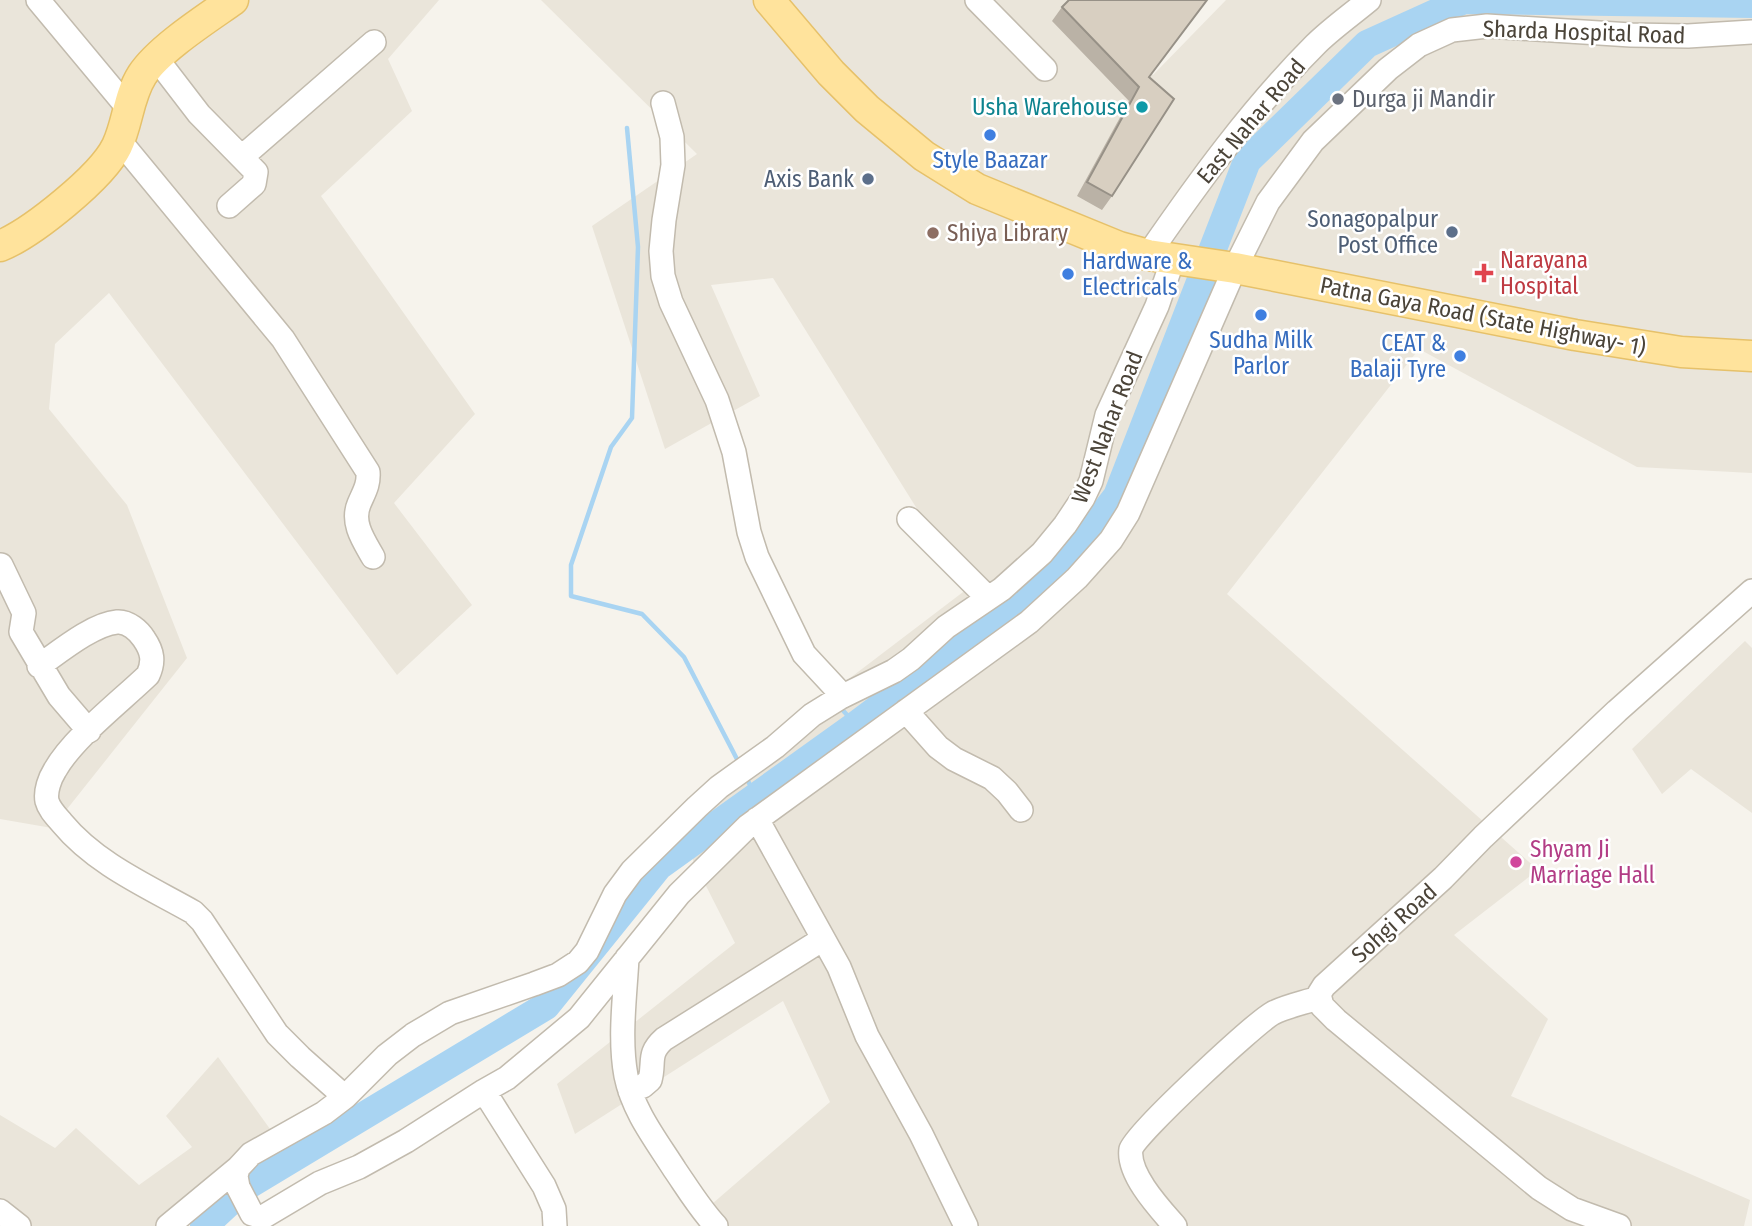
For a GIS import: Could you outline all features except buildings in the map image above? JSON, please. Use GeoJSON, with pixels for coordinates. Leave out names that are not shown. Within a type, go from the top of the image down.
{"type":"FeatureCollection","features":[{"type":"Feature","properties":{"kind":"main road"},"geometry":{"type":"LineString","coordinates":[[0,246],[55,210],[87,184],[106,164],[119,140],[135,87],[156,58],[233,0]]}},
{"type":"Feature","properties":{"kind":"main road","name":"Patna Gaya Road (State Highway- 1)"},"geometry":{"type":"LineString","coordinates":[[769,0],[831,73],[867,109],[924,156],[977,189],[1082,233],[1168,258],[1575,335],[1681,352],[1752,356]]}},
{"type":"Feature","properties":{"kind":"street"},"geometry":{"type":"LineString","coordinates":[[38,0],[128,108]]}},
{"type":"Feature","properties":{"kind":"street"},"geometry":{"type":"LineString","coordinates":[[977,0],[1045,69]]}},
{"type":"Feature","properties":{"kind":"street","name":"East Nahar Road"},"geometry":{"type":"LineString","coordinates":[[1168,258],[1208,168],[1316,44],[1369,0]]}},
{"type":"Feature","properties":{"kind":"street","name":"Sharda Hospital Road"},"geometry":{"type":"LineString","coordinates":[[257,1217],[262,1217],[320,1183],[359,1167],[406,1141],[507,1078],[579,1018],[679,894],[757,820],[1029,622],[1077,578],[1111,540],[1128,513],[1175,403],[1226,267],[1268,202],[1313,141],[1388,69],[1419,44],[1452,30],[1487,26],[1631,35],[1688,36],[1752,32]]}},
{"type":"Feature","properties":{"kind":"street"},"geometry":{"type":"LineString","coordinates":[[242,157],[374,42]]}},
{"type":"Feature","properties":{"kind":"street"},"geometry":{"type":"LineString","coordinates":[[156,58],[199,114],[256,172],[256,180],[229,206]]}},
{"type":"Feature","properties":{"kind":"street"},"geometry":{"type":"LineString","coordinates":[[663,103],[672,137],[673,164],[661,251],[663,276],[671,302],[717,400],[734,452],[749,532],[757,557],[804,654],[842,696]]}},
{"type":"Feature","properties":{"kind":"street"},"geometry":{"type":"LineString","coordinates":[[119,140],[284,339],[368,472],[368,484],[356,514],[361,535],[373,557]]}},
{"type":"Feature","properties":{"kind":"street","name":"West Nahar Road"},"geometry":{"type":"LineString","coordinates":[[168,1226],[238,1177],[251,1154],[345,1097],[412,1035],[450,1013],[534,985],[558,975],[578,962],[587,951],[615,894],[632,871],[719,787],[775,747],[812,715],[911,659],[946,627],[988,598],[1042,553],[1083,498],[1098,460],[1107,415],[1157,306],[1168,258]]}},
{"type":"Feature","properties":{"kind":"street"},"geometry":{"type":"LineString","coordinates":[[909,519],[988,598]]}},
{"type":"Feature","properties":{"kind":"street"},"geometry":{"type":"LineString","coordinates":[[1,565],[24,612],[21,632],[39,666],[59,696],[89,731]]}},
{"type":"Feature","properties":{"kind":"street","name":"Sohgi Road"},"geometry":{"type":"LineString","coordinates":[[1318,998],[1324,986],[1443,878],[1617,711],[1752,591]]}},
{"type":"Feature","properties":{"kind":"street"},"geometry":{"type":"LineString","coordinates":[[39,666],[89,633],[119,621],[128,624],[143,637],[152,656],[153,664],[148,675],[89,731],[55,769],[47,789],[47,800],[52,811],[74,837],[95,855],[193,912],[202,921],[277,1034],[345,1097]]}},
{"type":"Feature","properties":{"kind":"street"},"geometry":{"type":"LineString","coordinates":[[906,711],[938,747],[954,759],[992,778],[1021,810]]}},
{"type":"Feature","properties":{"kind":"street"},"geometry":{"type":"LineString","coordinates":[[757,820],[839,967],[867,1036],[921,1134],[966,1226]]}},
{"type":"Feature","properties":{"kind":"street"},"geometry":{"type":"LineString","coordinates":[[630,1091],[650,1080],[654,1049],[664,1039],[823,939]]}},
{"type":"Feature","properties":{"kind":"street"},"geometry":{"type":"LineString","coordinates":[[627,958],[624,1051],[630,1091],[649,1131],[716,1226]]}},
{"type":"Feature","properties":{"kind":"street"},"geometry":{"type":"LineString","coordinates":[[1175,1226],[1141,1184],[1131,1154],[1134,1142],[1256,1025],[1284,1008],[1318,998],[1336,1020],[1539,1188],[1579,1212],[1619,1226]]}},
{"type":"Feature","properties":{"kind":"street"},"geometry":{"type":"LineString","coordinates":[[484,1091],[544,1186],[554,1209],[555,1226]]}},
{"type":"Feature","properties":{"kind":"street"},"geometry":{"type":"LineString","coordinates":[[238,1177],[257,1217]]}},
{"type":"Feature","properties":{"kind":"street"},"geometry":{"type":"LineString","coordinates":[[0,1210],[19,1226]]}},
{"type":"Feature","properties":{"kind":"shaded area"},"geometry":{"type":"Polygon","coordinates":[[[0,0],[439,0],[388,59],[412,111],[321,196],[475,414],[394,503],[472,605],[397,675],[109,293],[55,344],[49,409],[127,505],[187,658],[52,828],[0,819],[0,0]]]}},
{"type":"Feature","properties":{"kind":"shaded area"},"geometry":{"type":"Polygon","coordinates":[[[541,0],[1095,0],[1153,75],[1226,0],[1752,0],[1752,473],[1637,467],[1419,349],[1227,594],[1538,870],[1454,935],[1548,1019],[1511,1096],[1750,1200],[1744,1226],[716,1226],[712,1204],[830,1102],[783,1001],[575,1134],[557,1084],[735,943],[670,815],[967,589],[773,278],[711,285],[760,396],[665,449],[592,226],[697,154],[541,0]]]}},
{"type":"Feature","properties":{"kind":"shaded area"},"geometry":{"type":"Polygon","coordinates":[[[1745,641],[1752,648],[1752,813],[1691,769],[1662,794],[1632,749],[1745,641]]]}},
{"type":"Feature","properties":{"kind":"shaded area"},"geometry":{"type":"Polygon","coordinates":[[[218,1057],[270,1129],[155,1226],[0,1226],[0,1115],[55,1148],[76,1128],[139,1185],[192,1147],[166,1116],[218,1057]]]}},
{"type":"Feature","properties":{"kind":"waterway"},"geometry":{"type":"LineString","coordinates":[[204,1226],[247,1186],[546,1006],[659,866],[856,725],[1019,603],[1090,531],[1117,496],[1247,161],[1367,44],[1464,0],[1752,4]]}},
{"type":"Feature","properties":{"kind":"waterway"},"geometry":{"type":"LineString","coordinates":[[627,128],[638,247],[632,418],[611,447],[571,565],[571,596],[642,614],[684,657],[739,763]]}},
{"type":"Feature","properties":{"kind":"waterway"},"geometry":{"type":"LineString","coordinates":[[839,706],[856,725]]}},
{"type":"Feature","properties":{"kind":"waterway"},"geometry":{"type":"LineString","coordinates":[[746,777],[756,797]]}},
{"type":"Feature","properties":{"kind":"place","name":"Durga ji Mandir"},"geometry":{"type":"Point","coordinates":[1338,99]}},
{"type":"Feature","properties":{"kind":"place","name":"Usha Warehouse"},"geometry":{"type":"Point","coordinates":[1142,107]}},
{"type":"Feature","properties":{"kind":"place","name":"Style Baazar"},"geometry":{"type":"Point","coordinates":[990,135]}},
{"type":"Feature","properties":{"kind":"place","name":"Axis Bank"},"geometry":{"type":"Point","coordinates":[868,179]}},
{"type":"Feature","properties":{"kind":"place","name":"Sonagopalpur Post Office"},"geometry":{"type":"Point","coordinates":[1452,232]}},
{"type":"Feature","properties":{"kind":"place","name":"Shiya Library"},"geometry":{"type":"Point","coordinates":[933,233]}},
{"type":"Feature","properties":{"kind":"place","name":"Narayana Hospital"},"geometry":{"type":"Point","coordinates":[1484,273]}},
{"type":"Feature","properties":{"kind":"place","name":"Hardware & Electricals"},"geometry":{"type":"Point","coordinates":[1068,274]}},
{"type":"Feature","properties":{"kind":"place","name":"Sudha Milk Parlor"},"geometry":{"type":"Point","coordinates":[1261,315]}},
{"type":"Feature","properties":{"kind":"place","name":"CEAT & Balaji Tyre"},"geometry":{"type":"Point","coordinates":[1460,356]}},
{"type":"Feature","properties":{"kind":"place","name":"Shyam Ji Marriage Hall"},"geometry":{"type":"Point","coordinates":[1516,862]}}]}
